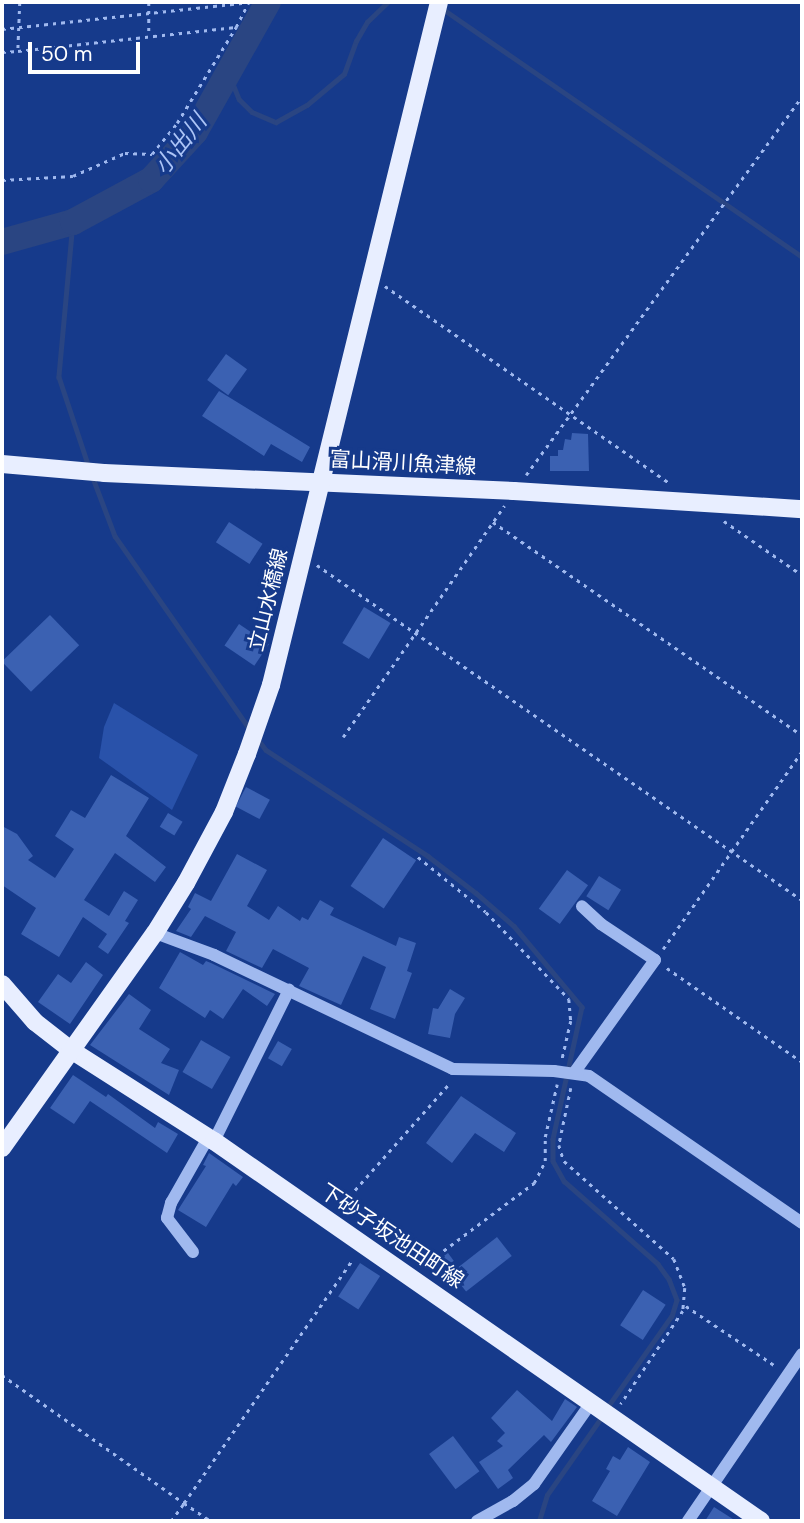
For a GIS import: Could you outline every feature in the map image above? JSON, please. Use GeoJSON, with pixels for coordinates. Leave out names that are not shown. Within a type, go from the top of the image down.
{"type":"FeatureCollection","features":[{"type":"Feature","properties":{"kind":"main road","name":"立山水橋線"},"geometry":{"type":"LineString","coordinates":[[2,1148],[155,933],[186,883],[224,812],[247,754],[271,685],[439,2]]}},
{"type":"Feature","properties":{"kind":"main road","name":"富山滑川魚津線"},"geometry":{"type":"LineString","coordinates":[[2,464],[104,473],[514,491],[802,509]]}},
{"type":"Feature","properties":{"kind":"main road","name":"下砂子坂池田町線"},"geometry":{"type":"LineString","coordinates":[[2,984],[35,1022],[71,1050],[211,1139],[761,1521]]}},
{"type":"Feature","properties":{"kind":"street"},"geometry":{"type":"LineString","coordinates":[[575,1073],[655,960],[601,924],[582,906]]}},
{"type":"Feature","properties":{"kind":"street"},"geometry":{"type":"LineString","coordinates":[[155,933],[214,955],[453,1069],[575,1073],[589,1076],[802,1223]]}},
{"type":"Feature","properties":{"kind":"street"},"geometry":{"type":"LineString","coordinates":[[193,1251],[167,1218],[171,1203],[211,1139],[289,990]]}},
{"type":"Feature","properties":{"kind":"street"},"geometry":{"type":"LineString","coordinates":[[688,1521],[802,1354]]}},
{"type":"Feature","properties":{"kind":"street"},"geometry":{"type":"LineString","coordinates":[[477,1521],[513,1501],[534,1484],[590,1403]]}},
{"type":"Feature","properties":{"kind":"path"},"geometry":{"type":"LineString","coordinates":[[18,51],[20,2]]}},
{"type":"Feature","properties":{"kind":"path"},"geometry":{"type":"LineString","coordinates":[[149,2],[149,34]]}},
{"type":"Feature","properties":{"kind":"path"},"geometry":{"type":"LineString","coordinates":[[2,29],[249,2]]}},
{"type":"Feature","properties":{"kind":"path"},"geometry":{"type":"LineString","coordinates":[[2,180],[73,176],[125,153],[152,154],[177,123],[249,2]]}},
{"type":"Feature","properties":{"kind":"path"},"geometry":{"type":"LineString","coordinates":[[2,52],[149,34],[236,27]]}},
{"type":"Feature","properties":{"kind":"path"},"geometry":{"type":"LineString","coordinates":[[343,737],[569,413],[802,96]]}},
{"type":"Feature","properties":{"kind":"path"},"geometry":{"type":"LineString","coordinates":[[370,275],[677,488]]}},
{"type":"Feature","properties":{"kind":"path"},"geometry":{"type":"LineString","coordinates":[[698,503],[802,575]]}},
{"type":"Feature","properties":{"kind":"path"},"geometry":{"type":"LineString","coordinates":[[494,522],[802,735]]}},
{"type":"Feature","properties":{"kind":"path"},"geometry":{"type":"LineString","coordinates":[[303,555],[802,900]]}},
{"type":"Feature","properties":{"kind":"path"},"geometry":{"type":"LineString","coordinates":[[802,751],[655,960],[802,1062]]}},
{"type":"Feature","properties":{"kind":"path"},"geometry":{"type":"LineString","coordinates":[[328,1221],[450,1083],[453,1069]]}},
{"type":"Feature","properties":{"kind":"path"},"geometry":{"type":"LineString","coordinates":[[575,1073],[559,1144],[564,1161],[674,1259],[681,1273],[685,1306],[611,1418]]}},
{"type":"Feature","properties":{"kind":"path"},"geometry":{"type":"LineString","coordinates":[[171,1521],[363,1244]]}},
{"type":"Feature","properties":{"kind":"path"},"geometry":{"type":"LineString","coordinates":[[685,1306],[788,1375]]}},
{"type":"Feature","properties":{"kind":"path"},"geometry":{"type":"LineString","coordinates":[[2,1375],[211,1521]]}},
{"type":"Feature","properties":{"kind":"shaded area"},"geometry":{"type":"Polygon","coordinates":[[[114,703],[198,755],[172,810],[99,758],[104,727],[114,703]]]}},
{"type":"Feature","properties":{"kind":"building"},"geometry":{"type":"Polygon","coordinates":[[[226,354],[247,369],[228,395],[207,380],[226,354]]]}},
{"type":"Feature","properties":{"kind":"building"},"geometry":{"type":"Polygon","coordinates":[[[219,391],[310,447],[302,462],[271,444],[264,456],[202,416],[219,391]]]}},
{"type":"Feature","properties":{"kind":"building"},"geometry":{"type":"Polygon","coordinates":[[[572,433],[588,434],[589,471],[550,471],[550,456],[558,456],[558,450],[563,450],[565,439],[571,440],[572,433]]]}},
{"type":"Feature","properties":{"kind":"building"},"geometry":{"type":"Polygon","coordinates":[[[229,522],[263,544],[249,564],[216,542],[229,522]]]}},
{"type":"Feature","properties":{"kind":"building"},"geometry":{"type":"Polygon","coordinates":[[[364,607],[391,623],[369,659],[342,643],[364,607]]]}},
{"type":"Feature","properties":{"kind":"building"},"geometry":{"type":"Polygon","coordinates":[[[50,615],[79,645],[31,692],[2,661],[50,615]]]}},
{"type":"Feature","properties":{"kind":"building"},"geometry":{"type":"Polygon","coordinates":[[[239,624],[269,644],[254,666],[224,646],[239,624]]]}},
{"type":"Feature","properties":{"kind":"building"},"geometry":{"type":"Polygon","coordinates":[[[111,775],[149,798],[126,836],[166,867],[155,882],[115,853],[84,900],[109,916],[124,891],[138,900],[125,921],[129,923],[108,954],[98,947],[107,934],[83,917],[59,957],[21,934],[36,908],[2,885],[2,826],[17,834],[33,856],[28,860],[55,878],[74,849],[55,836],[71,810],[85,818],[111,775]]]}},
{"type":"Feature","properties":{"kind":"building"},"geometry":{"type":"Polygon","coordinates":[[[246,787],[270,800],[260,819],[236,806],[246,787]]]}},
{"type":"Feature","properties":{"kind":"building"},"geometry":{"type":"Polygon","coordinates":[[[168,813],[183,822],[174,835],[160,827],[168,813]]]}},
{"type":"Feature","properties":{"kind":"building"},"geometry":{"type":"Polygon","coordinates":[[[383,838],[416,860],[384,908],[351,886],[383,838]]]}},
{"type":"Feature","properties":{"kind":"building"},"geometry":{"type":"Polygon","coordinates":[[[237,854],[267,870],[247,906],[269,920],[278,906],[300,921],[302,917],[308,920],[320,900],[334,908],[330,915],[396,946],[399,937],[416,943],[407,971],[412,973],[395,1019],[370,1009],[386,967],[363,956],[341,1005],[299,986],[309,968],[273,949],[262,968],[226,951],[236,932],[205,916],[191,937],[176,931],[191,909],[188,907],[195,893],[211,901],[237,854]]]}},
{"type":"Feature","properties":{"kind":"building"},"geometry":{"type":"Polygon","coordinates":[[[567,870],[588,885],[560,924],[539,909],[567,870]]]}},
{"type":"Feature","properties":{"kind":"building"},"geometry":{"type":"Polygon","coordinates":[[[599,876],[621,890],[608,910],[586,896],[599,876]]]}},
{"type":"Feature","properties":{"kind":"building"},"geometry":{"type":"Polygon","coordinates":[[[180,952],[203,965],[206,961],[211,963],[275,994],[267,1006],[243,989],[223,1019],[210,1010],[205,1018],[159,988],[180,952]]]}},
{"type":"Feature","properties":{"kind":"building"},"geometry":{"type":"Polygon","coordinates":[[[86,962],[103,975],[70,1024],[38,1002],[58,974],[71,983],[86,962]]]}},
{"type":"Feature","properties":{"kind":"building"},"geometry":{"type":"Polygon","coordinates":[[[450,989],[465,998],[455,1014],[450,1038],[428,1034],[433,1008],[438,1009],[450,989]]]}},
{"type":"Feature","properties":{"kind":"building"},"geometry":{"type":"Polygon","coordinates":[[[129,994],[151,1010],[139,1029],[170,1049],[161,1063],[179,1070],[169,1095],[90,1045],[129,994]]]}},
{"type":"Feature","properties":{"kind":"building"},"geometry":{"type":"Polygon","coordinates":[[[201,1040],[230,1057],[212,1089],[182,1072],[201,1040]]]}},
{"type":"Feature","properties":{"kind":"building"},"geometry":{"type":"Polygon","coordinates":[[[278,1041],[292,1049],[282,1066],[268,1058],[278,1041]]]}},
{"type":"Feature","properties":{"kind":"building"},"geometry":{"type":"Polygon","coordinates":[[[73,1075],[106,1097],[108,1094],[155,1128],[158,1122],[178,1134],[167,1153],[90,1101],[74,1124],[50,1108],[73,1075]]]}},
{"type":"Feature","properties":{"kind":"building"},"geometry":{"type":"Polygon","coordinates":[[[461,1096],[516,1133],[504,1152],[475,1133],[452,1163],[426,1143],[461,1096]]]}},
{"type":"Feature","properties":{"kind":"building"},"geometry":{"type":"Polygon","coordinates":[[[209,1153],[243,1177],[236,1186],[233,1183],[206,1227],[178,1210],[206,1166],[203,1165],[209,1153]]]}},
{"type":"Feature","properties":{"kind":"building"},"geometry":{"type":"Polygon","coordinates":[[[497,1237],[512,1256],[466,1292],[451,1273],[497,1237]]]}},
{"type":"Feature","properties":{"kind":"building"},"geometry":{"type":"Polygon","coordinates":[[[448,1253],[459,1268],[442,1281],[431,1265],[448,1253]]]}},
{"type":"Feature","properties":{"kind":"building"},"geometry":{"type":"Polygon","coordinates":[[[360,1263],[380,1276],[358,1310],[338,1297],[360,1263]]]}},
{"type":"Feature","properties":{"kind":"building"},"geometry":{"type":"Polygon","coordinates":[[[643,1290],[666,1305],[643,1340],[620,1325],[643,1290]]]}},
{"type":"Feature","properties":{"kind":"building"},"geometry":{"type":"Polygon","coordinates":[[[517,1390],[552,1421],[565,1399],[577,1407],[551,1442],[544,1435],[508,1470],[513,1478],[498,1489],[479,1462],[503,1446],[497,1441],[505,1433],[491,1418],[517,1390]]]}},
{"type":"Feature","properties":{"kind":"building"},"geometry":{"type":"Polygon","coordinates":[[[453,1436],[479,1471],[456,1489],[429,1454],[453,1436]]]}},
{"type":"Feature","properties":{"kind":"building"},"geometry":{"type":"Polygon","coordinates":[[[628,1447],[650,1462],[617,1516],[592,1501],[610,1471],[606,1469],[613,1456],[620,1460],[628,1447]]]}},
{"type":"Feature","properties":{"kind":"building"},"geometry":{"type":"Polygon","coordinates":[[[714,1507],[736,1521],[705,1521],[714,1507]]]}},
{"type":"Feature","properties":{"kind":"waterway","name":"小出川"},"geometry":{"type":"LineString","coordinates":[[2,242],[73,222],[151,180],[195,132],[268,2]]}},
{"type":"Feature","properties":{"kind":"waterway"},"geometry":{"type":"LineString","coordinates":[[229,74],[239,99],[252,112],[276,122],[307,105],[344,74],[356,41],[367,22],[388,2]]}},
{"type":"Feature","properties":{"kind":"waterway"},"geometry":{"type":"LineString","coordinates":[[443,9],[802,257]]}},
{"type":"Feature","properties":{"kind":"waterway"},"geometry":{"type":"LineString","coordinates":[[73,222],[59,377],[89,467]]}},
{"type":"Feature","properties":{"kind":"waterway"},"geometry":{"type":"LineString","coordinates":[[93,478],[115,536],[251,731]]}},
{"type":"Feature","properties":{"kind":"waterway"},"geometry":{"type":"LineString","coordinates":[[257,738],[266,750],[428,856],[476,893],[514,926],[582,1007],[553,1139],[553,1161],[564,1181],[658,1264],[669,1279],[677,1300],[672,1316],[608,1407]]}},
{"type":"Feature","properties":{"kind":"waterway"},"geometry":{"type":"LineString","coordinates":[[539,1521],[547,1495],[603,1415]]}}]}
